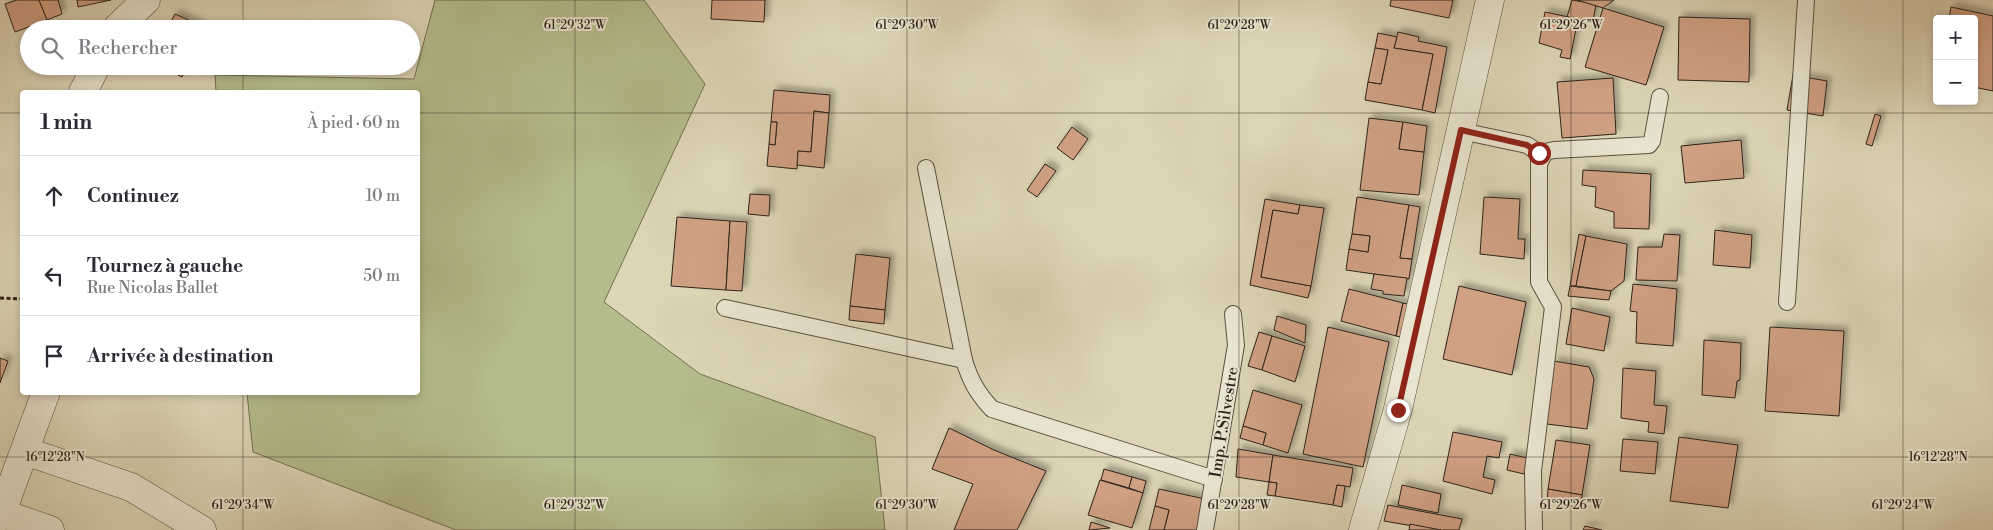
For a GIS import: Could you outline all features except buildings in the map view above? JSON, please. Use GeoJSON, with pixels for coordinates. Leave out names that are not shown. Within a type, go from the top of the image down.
{"type":"FeatureCollection","features":[{"type":"Feature","properties":{"kind":"street"},"geometry":{"type":"LineString","coordinates":[[125,20],[146,0]]}},
{"type":"Feature","properties":{"kind":"street"},"geometry":{"type":"LineString","coordinates":[[1363,530],[1398,410],[1490,0]]}},
{"type":"Feature","properties":{"kind":"street"},"geometry":{"type":"LineString","coordinates":[[84,90],[92,75]]}},
{"type":"Feature","properties":{"kind":"street"},"geometry":{"type":"LineString","coordinates":[[45,395],[1,515],[50,530]]}},
{"type":"Feature","properties":{"kind":"street"},"geometry":{"type":"LineString","coordinates":[[25,451],[131,487],[202,530]]}},
{"type":"Feature","properties":{"kind":"lane"},"geometry":{"type":"LineString","coordinates":[[1787,302],[1806,0]]}},
{"type":"Feature","properties":{"kind":"lane"},"geometry":{"type":"LineString","coordinates":[[1539,164],[1545,152],[1554,150],[1649,145],[1652,141],[1660,96]]}},
{"type":"Feature","properties":{"kind":"lane"},"geometry":{"type":"LineString","coordinates":[[1461,130],[1533,147],[1539,153],[1539,282],[1552,307],[1533,471],[1534,530]]}},
{"type":"Feature","properties":{"kind":"lane"},"geometry":{"type":"LineString","coordinates":[[926,168],[964,360],[970,380],[978,394],[992,409],[1214,479]]}},
{"type":"Feature","properties":{"kind":"lane"},"geometry":{"type":"LineString","coordinates":[[725,308],[964,360]]}},
{"type":"Feature","properties":{"kind":"lane","name":"Imp. P.Silvestre"},"geometry":{"type":"LineString","coordinates":[[1205,530],[1236,345],[1233,314]]}},
{"type":"Feature","properties":{"kind":"path"},"geometry":{"type":"LineString","coordinates":[[0,298],[20,299]]}},
{"type":"Feature","properties":{"kind":"green space"},"geometry":{"type":"Polygon","coordinates":[[[435,0],[644,0],[705,84],[604,302],[700,374],[875,437],[885,530],[456,530],[253,452],[247,395],[420,395],[420,90],[216,90],[215,75],[414,79],[415,75],[420,75],[420,56],[435,0]]]}},
{"type":"Feature","properties":{"kind":"route"},"geometry":{"type":"LineString","coordinates":[[1398,410],[1461,130],[1527,145],[1533,147],[1539,153]]}}]}
